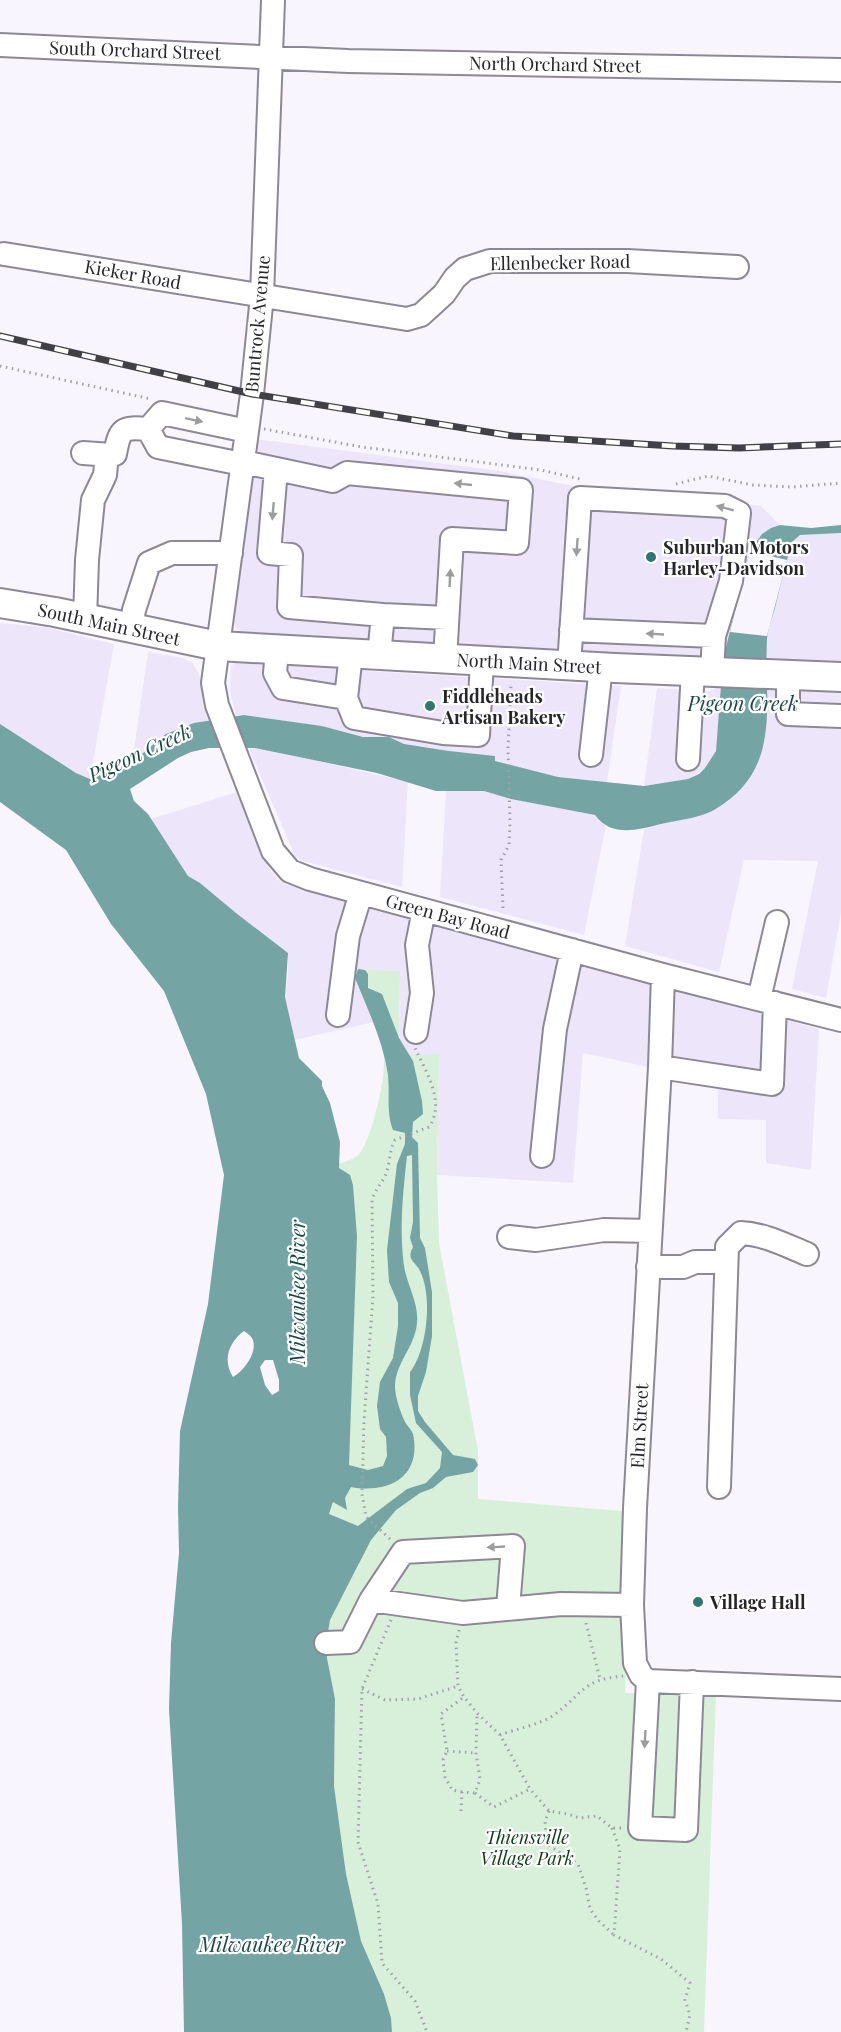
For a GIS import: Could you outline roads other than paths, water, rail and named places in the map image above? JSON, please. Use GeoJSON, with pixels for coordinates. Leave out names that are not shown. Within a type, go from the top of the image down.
{"type":"FeatureCollection","features":[{"type":"Feature","properties":{"kind":"main road","name":"South Main Street"},"geometry":{"type":"LineString","coordinates":[[0,603],[218,646]]}},
{"type":"Feature","properties":{"kind":"main road","name":"North Main Street"},"geometry":{"type":"LineString","coordinates":[[218,646],[569,666],[841,677]]}},
{"type":"Feature","properties":{"kind":"street","name":"Buntrock Avenue"},"geometry":{"type":"LineString","coordinates":[[218,646],[243,463],[254,430],[262,296],[273,0]]}},
{"type":"Feature","properties":{"kind":"street","name":"South Orchard Street"},"geometry":{"type":"LineString","coordinates":[[0,45],[270,56]]}},
{"type":"Feature","properties":{"kind":"street","name":"North Orchard Street"},"geometry":{"type":"LineString","coordinates":[[270,56],[348,61],[841,70]]}},
{"type":"Feature","properties":{"kind":"street","name":"Kieker Road"},"geometry":{"type":"LineString","coordinates":[[4,254],[262,296]]}},
{"type":"Feature","properties":{"kind":"street","name":"Ellenbecker Road"},"geometry":{"type":"LineString","coordinates":[[262,296],[407,319],[421,315],[444,294],[455,278],[465,269],[490,261],[627,261],[737,267]]}},
{"type":"Feature","properties":{"kind":"street"},"geometry":{"type":"LineString","coordinates":[[148,429],[162,413],[254,430]]}},
{"type":"Feature","properties":{"kind":"street"},"geometry":{"type":"LineString","coordinates":[[83,453],[115,454],[119,436],[124,429],[148,429]]}},
{"type":"Feature","properties":{"kind":"street"},"geometry":{"type":"LineString","coordinates":[[148,429],[158,447],[333,481],[347,472],[521,490],[517,543],[452,539],[445,659]]}},
{"type":"Feature","properties":{"kind":"street"},"geometry":{"type":"LineString","coordinates":[[85,619],[87,561],[93,500],[105,475],[107,454]]}},
{"type":"Feature","properties":{"kind":"street"},"geometry":{"type":"LineString","coordinates":[[276,470],[268,553],[291,555],[289,607],[447,618]]}},
{"type":"Feature","properties":{"kind":"street"},"geometry":{"type":"LineString","coordinates":[[569,666],[580,498],[725,506],[739,513],[731,581],[702,671],[688,759]]}},
{"type":"Feature","properties":{"kind":"street"},"geometry":{"type":"LineString","coordinates":[[131,628],[134,610],[149,563],[172,553],[231,553]]}},
{"type":"Feature","properties":{"kind":"street"},"geometry":{"type":"LineString","coordinates":[[379,655],[383,615]]}},
{"type":"Feature","properties":{"kind":"street"},"geometry":{"type":"LineString","coordinates":[[571,630],[714,636]]}},
{"type":"Feature","properties":{"kind":"street","name":"Green Bay Road"},"geometry":{"type":"LineString","coordinates":[[218,646],[213,683],[221,717],[273,851],[290,871],[310,879],[663,975],[841,1020]]}},
{"type":"Feature","properties":{"kind":"street"},"geometry":{"type":"LineString","coordinates":[[277,650],[275,673],[283,688],[346,698]]}},
{"type":"Feature","properties":{"kind":"street"},"geometry":{"type":"LineString","coordinates":[[351,654],[346,698],[354,718],[443,733],[477,735],[482,661]]}},
{"type":"Feature","properties":{"kind":"street"},"geometry":{"type":"LineString","coordinates":[[591,755],[601,667]]}},
{"type":"Feature","properties":{"kind":"street"},"geometry":{"type":"LineString","coordinates":[[778,674],[788,714],[841,716]]}},
{"type":"Feature","properties":{"kind":"street"},"geometry":{"type":"LineString","coordinates":[[338,1016],[348,936],[362,893]]}},
{"type":"Feature","properties":{"kind":"street"},"geometry":{"type":"LineString","coordinates":[[416,1032],[422,993],[417,945],[424,910]]}},
{"type":"Feature","properties":{"kind":"street"},"geometry":{"type":"LineString","coordinates":[[660,1067],[772,1084],[767,1001],[777,922]]}},
{"type":"Feature","properties":{"kind":"street"},"geometry":{"type":"LineString","coordinates":[[542,1156],[555,1029],[572,950]]}},
{"type":"Feature","properties":{"kind":"street","name":"Elm Street"},"geometry":{"type":"LineString","coordinates":[[663,975],[632,1605],[635,1663],[644,1678],[640,1828],[686,1830],[692,1682]]}},
{"type":"Feature","properties":{"kind":"street"},"geometry":{"type":"LineString","coordinates":[[508,1237],[536,1240],[604,1230],[649,1251],[684,1256],[695,1262],[726,1262]]}},
{"type":"Feature","properties":{"kind":"street"},"geometry":{"type":"LineString","coordinates":[[719,1486],[727,1247],[741,1233],[765,1236],[807,1254]]}},
{"type":"Feature","properties":{"kind":"street"},"geometry":{"type":"LineString","coordinates":[[326,1643],[350,1642],[371,1600],[403,1552],[513,1546],[508,1608]]}},
{"type":"Feature","properties":{"kind":"street"},"geometry":{"type":"LineString","coordinates":[[371,1600],[464,1613],[581,1604],[632,1605]]}},
{"type":"Feature","properties":{"kind":"street"},"geometry":{"type":"LineString","coordinates":[[644,1678],[743,1686],[841,1689]]}},
{"type":"Feature","properties":{"kind":"water","name":"Milwaukee River"},"geometry":{"type":"Polygon","coordinates":[[[780,525],[811,528],[841,525],[841,533],[800,535],[792,542],[768,635],[767,712],[760,756],[751,776],[736,794],[708,813],[640,829],[615,829],[601,822],[595,815],[511,799],[484,791],[436,791],[377,773],[255,748],[209,748],[191,752],[130,789],[134,801],[148,814],[188,876],[288,953],[285,997],[299,1058],[322,1081],[340,1142],[339,1168],[350,1175],[353,1185],[357,1236],[349,1465],[368,1470],[383,1466],[387,1456],[386,1437],[380,1429],[377,1406],[380,1382],[393,1358],[398,1326],[398,1303],[389,1282],[387,1250],[397,1164],[405,1144],[405,1133],[393,1130],[389,1110],[386,1062],[355,978],[358,969],[365,970],[368,974],[368,988],[382,994],[399,1038],[413,1061],[422,1101],[423,1114],[413,1122],[412,1137],[418,1143],[420,1238],[425,1248],[432,1292],[432,1336],[426,1372],[418,1396],[418,1411],[453,1455],[475,1459],[478,1465],[473,1472],[446,1477],[433,1488],[420,1493],[396,1510],[371,1540],[330,1620],[326,1643],[335,1699],[334,1786],[346,1874],[361,1941],[384,1994],[391,2018],[392,2032],[184,2032],[182,1924],[169,1709],[171,1643],[179,1553],[180,1431],[208,1304],[224,1175],[206,1094],[164,991],[111,924],[66,850],[0,802],[0,724],[76,773],[90,779],[131,763],[166,734],[194,723],[244,715],[322,726],[363,737],[389,737],[404,744],[495,756],[495,761],[558,777],[644,786],[688,779],[705,768],[716,751],[723,659],[750,551],[762,534],[780,525]],[[412,1155],[407,1156],[402,1239],[404,1266],[415,1301],[417,1323],[413,1340],[398,1370],[395,1387],[402,1415],[413,1434],[414,1449],[407,1472],[400,1479],[378,1488],[351,1487],[345,1498],[347,1510],[333,1502],[329,1514],[358,1526],[407,1489],[426,1483],[440,1468],[442,1452],[416,1423],[410,1395],[410,1372],[421,1351],[427,1308],[424,1282],[410,1255],[413,1247],[410,1238],[413,1222],[412,1155]],[[244,1331],[231,1346],[228,1358],[233,1377],[246,1365],[254,1349],[254,1343],[249,1335],[244,1331]],[[265,1360],[260,1367],[265,1385],[272,1395],[279,1391],[279,1380],[273,1360],[265,1360]]]}},
{"type":"Feature","properties":{"kind":"railway"},"geometry":{"type":"LineString","coordinates":[[0,336],[252,394],[513,436],[739,448],[841,444]]}},
{"type":"Feature","properties":{"kind":"place","name":"Suburban Motors Harley-Davidson"},"geometry":{"type":"Point","coordinates":[651,557]}},
{"type":"Feature","properties":{"kind":"place","name":"Fiddleheads Artisan Bakery"},"geometry":{"type":"Point","coordinates":[430,706]}},
{"type":"Feature","properties":{"kind":"place","name":"Village Hall"},"geometry":{"type":"Point","coordinates":[698,1602]}},
{"type":"Feature","properties":{"kind":"water label","name":"Pigeon Creek"},"geometry":{"type":"Point","coordinates":[743,702]}},
{"type":"Feature","properties":{"kind":"water label","name":"Pigeon Creek"},"geometry":{"type":"Point","coordinates":[139,752]}},
{"type":"Feature","properties":{"kind":"park label","name":"Thiensville Village Park"},"geometry":{"type":"Point","coordinates":[527,1847]}}]}
